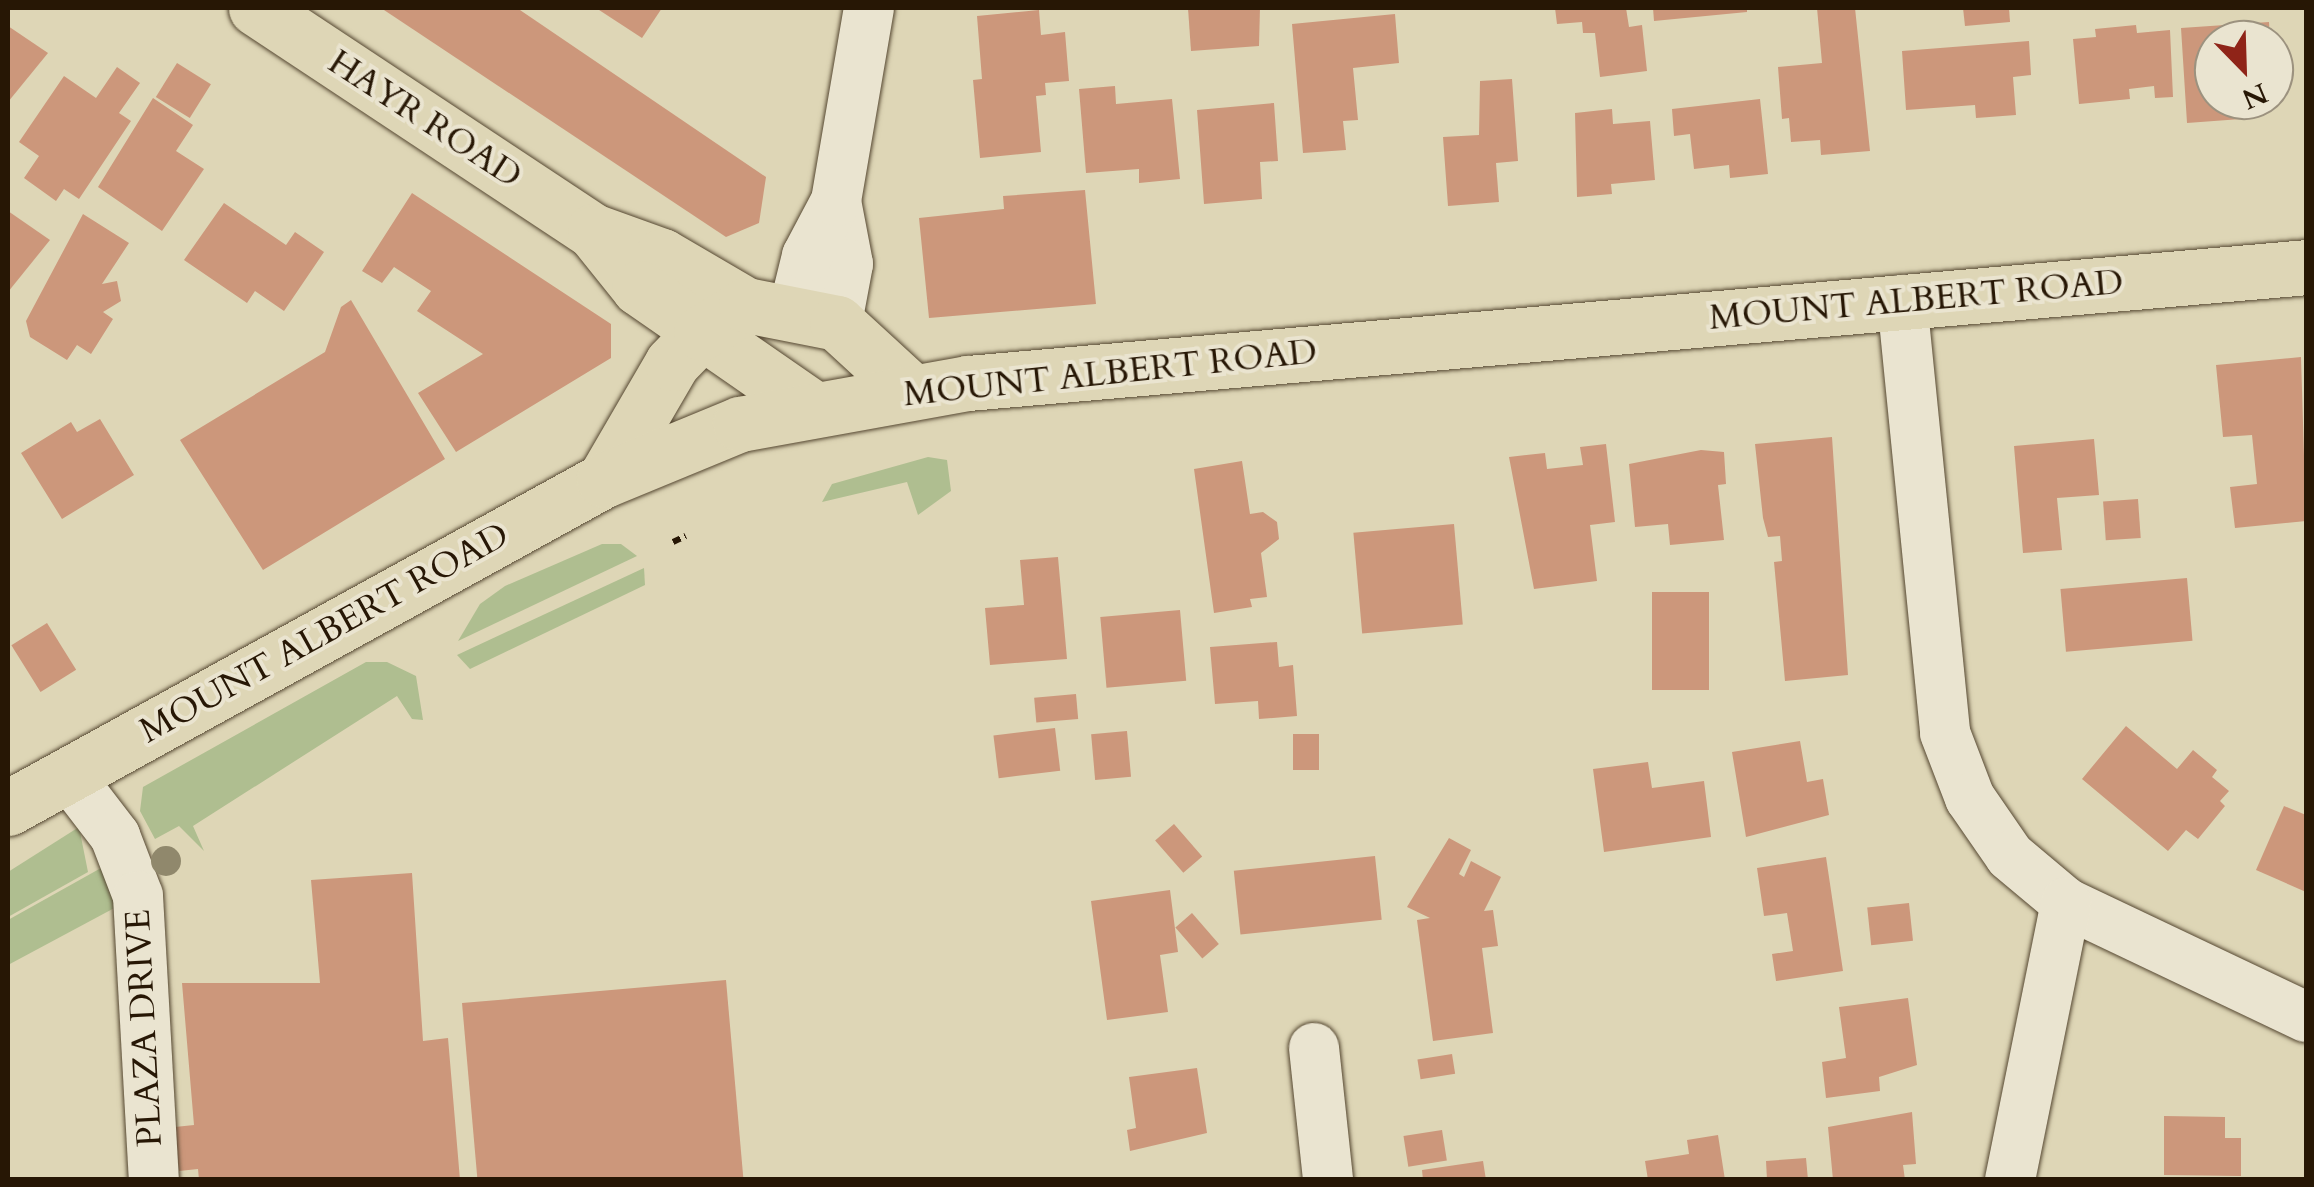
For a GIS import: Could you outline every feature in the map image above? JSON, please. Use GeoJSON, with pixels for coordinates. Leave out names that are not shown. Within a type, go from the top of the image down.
{"type":"FeatureCollection","features":[{"type":"Feature","properties":{"kind":"main road","name":"HAYR ROAD"},"geometry":{"type":"LineString","coordinates":[[256,8],[593,231],[792,312],[912,392]]}},
{"type":"Feature","properties":{"kind":"main road","name":"HAYR ROAD"},"geometry":{"type":"LineString","coordinates":[[593,231],[639,288],[700,334],[812,408]]}},
{"type":"Feature","properties":{"kind":"main road","name":"MOUNT ALBERT ROAD"},"geometry":{"type":"LineString","coordinates":[[8,808],[604,480],[710,434],[812,408],[912,392],[1902,300],[2306,267]]}},
{"type":"Feature","properties":{"kind":"main road"},"geometry":{"type":"LineString","coordinates":[[604,480],[645,400],[700,334],[792,312]]}},
{"type":"Feature","properties":{"kind":"street"},"geometry":{"type":"LineString","coordinates":[[792,312],[806,256],[836,201],[870,8]]}},
{"type":"Feature","properties":{"kind":"street"},"geometry":{"type":"LineString","coordinates":[[1902,300],[1945,733],[1987,827],[2034,880],[2066,903],[2306,1018]]}},
{"type":"Feature","properties":{"kind":"street","name":"PLAZA DRIVE"},"geometry":{"type":"LineString","coordinates":[[68,776],[115,836],[132,874],[142,922],[154,1180]]}},
{"type":"Feature","properties":{"kind":"street"},"geometry":{"type":"LineString","coordinates":[[2010,1180],[2066,903]]}},
{"type":"Feature","properties":{"kind":"street"},"geometry":{"type":"LineString","coordinates":[[1314,1048],[1328,1180]]}},
{"type":"Feature","properties":{"kind":"path"},"geometry":{"type":"LineString","coordinates":[[672,542],[686,536]]}},
{"type":"Feature","properties":{"kind":"green space"},"geometry":{"type":"Polygon","coordinates":[[[928,457],[947,460],[951,491],[918,515],[907,482],[822,502],[832,484],[928,457]]]}},
{"type":"Feature","properties":{"kind":"green space"},"geometry":{"type":"Polygon","coordinates":[[[602,544],[621,544],[637,556],[458,641],[480,604],[505,586],[602,544]]]}},
{"type":"Feature","properties":{"kind":"green space"},"geometry":{"type":"Polygon","coordinates":[[[644,568],[645,585],[470,669],[457,655],[644,568]]]}},
{"type":"Feature","properties":{"kind":"green space"},"geometry":{"type":"Polygon","coordinates":[[[366,662],[387,662],[416,676],[423,720],[412,719],[397,696],[193,826],[204,851],[179,826],[155,839],[140,811],[143,787],[366,662]]]}},
{"type":"Feature","properties":{"kind":"green space"},"geometry":{"type":"Polygon","coordinates":[[[79,827],[88,872],[8,917],[8,872],[79,827]]]}},
{"type":"Feature","properties":{"kind":"green space"},"geometry":{"type":"Polygon","coordinates":[[[101,868],[120,905],[8,965],[8,920],[101,868]]]}},
{"type":"Feature","properties":{"kind":"building"},"geometry":{"type":"Polygon","coordinates":[[[381,8],[517,8],[766,177],[759,223],[726,237],[381,8]]]}},
{"type":"Feature","properties":{"kind":"building"},"geometry":{"type":"Polygon","coordinates":[[[596,8],[662,8],[642,38],[596,8]]]}},
{"type":"Feature","properties":{"kind":"building"},"geometry":{"type":"Polygon","coordinates":[[[1188,8],[1260,8],[1259,46],[1191,51],[1188,8]]]}},
{"type":"Feature","properties":{"kind":"building"},"geometry":{"type":"Polygon","coordinates":[[[1555,8],[1626,8],[1629,27],[1642,25],[1647,71],[1600,77],[1595,33],[1583,33],[1582,22],[1557,24],[1555,8]]]}},
{"type":"Feature","properties":{"kind":"building"},"geometry":{"type":"Polygon","coordinates":[[[1653,8],[1747,8],[1747,12],[1654,21],[1653,8]]]}},
{"type":"Feature","properties":{"kind":"building"},"geometry":{"type":"Polygon","coordinates":[[[1817,8],[1855,8],[1870,151],[1821,155],[1820,140],[1791,142],[1789,118],[1782,119],[1778,67],[1822,63],[1817,8]]]}},
{"type":"Feature","properties":{"kind":"building"},"geometry":{"type":"Polygon","coordinates":[[[1963,8],[2009,8],[2010,22],[1965,26],[1963,8]]]}},
{"type":"Feature","properties":{"kind":"building"},"geometry":{"type":"Polygon","coordinates":[[[1039,10],[1041,35],[1065,32],[1069,81],[1045,83],[1046,95],[1036,96],[1041,152],[980,158],[973,80],[982,79],[977,16],[1039,10]]]}},
{"type":"Feature","properties":{"kind":"building"},"geometry":{"type":"Polygon","coordinates":[[[1395,14],[1399,63],[1353,68],[1358,120],[1343,121],[1346,150],[1303,153],[1292,24],[1395,14]]]}},
{"type":"Feature","properties":{"kind":"building"},"geometry":{"type":"Polygon","coordinates":[[[2136,25],[2137,33],[2170,30],[2173,97],[2155,98],[2154,86],[2129,89],[2130,99],[2079,104],[2073,39],[2096,37],[2095,29],[2136,25]]]}},
{"type":"Feature","properties":{"kind":"building"},"geometry":{"type":"Polygon","coordinates":[[[8,26],[48,53],[8,102],[8,26]]]}},
{"type":"Feature","properties":{"kind":"building"},"geometry":{"type":"Polygon","coordinates":[[[2194,27],[2194,120],[2228,120],[2187,123],[2181,28],[2194,27]]]}},
{"type":"Feature","properties":{"kind":"building"},"geometry":{"type":"Polygon","coordinates":[[[2029,41],[2031,75],[2013,77],[2016,115],[1976,118],[1975,105],[1906,110],[1902,51],[2029,41]]]}},
{"type":"Feature","properties":{"kind":"building"},"geometry":{"type":"Polygon","coordinates":[[[177,63],[211,84],[190,118],[156,97],[177,63]]]}},
{"type":"Feature","properties":{"kind":"building"},"geometry":{"type":"Polygon","coordinates":[[[117,67],[140,83],[119,113],[131,121],[79,199],[64,189],[56,201],[24,178],[39,156],[19,142],[64,76],[96,98],[117,67]]]}},
{"type":"Feature","properties":{"kind":"building"},"geometry":{"type":"Polygon","coordinates":[[[1512,79],[1518,161],[1496,163],[1499,202],[1448,206],[1443,137],[1479,135],[1480,81],[1512,79]]]}},
{"type":"Feature","properties":{"kind":"building"},"geometry":{"type":"Polygon","coordinates":[[[1115,86],[1116,104],[1172,99],[1180,179],[1139,183],[1139,169],[1086,173],[1079,89],[1115,86]]]}},
{"type":"Feature","properties":{"kind":"building"},"geometry":{"type":"Polygon","coordinates":[[[153,98],[193,125],[176,151],[204,169],[162,231],[98,187],[153,98]]]}},
{"type":"Feature","properties":{"kind":"building"},"geometry":{"type":"Polygon","coordinates":[[[1760,99],[1768,174],[1730,178],[1729,165],[1694,169],[1690,134],[1674,136],[1672,109],[1760,99]]]}},
{"type":"Feature","properties":{"kind":"building"},"geometry":{"type":"Polygon","coordinates":[[[1274,103],[1278,161],[1260,162],[1262,199],[1204,204],[1197,110],[1274,103]]]}},
{"type":"Feature","properties":{"kind":"building"},"geometry":{"type":"Polygon","coordinates":[[[1612,109],[1613,124],[1650,121],[1655,180],[1611,184],[1612,194],[1577,197],[1575,113],[1612,109]]]}},
{"type":"Feature","properties":{"kind":"building"},"geometry":{"type":"Polygon","coordinates":[[[1085,190],[1096,304],[929,318],[919,218],[1004,209],[1003,196],[1085,190]]]}},
{"type":"Feature","properties":{"kind":"building"},"geometry":{"type":"Polygon","coordinates":[[[412,193],[611,324],[611,358],[456,452],[418,393],[483,354],[417,311],[431,291],[394,267],[382,283],[362,271],[412,193]]]}},
{"type":"Feature","properties":{"kind":"building"},"geometry":{"type":"Polygon","coordinates":[[[224,203],[286,245],[295,232],[324,252],[284,311],[255,291],[247,303],[184,260],[224,203]]]}},
{"type":"Feature","properties":{"kind":"building"},"geometry":{"type":"Polygon","coordinates":[[[8,211],[50,240],[8,292],[8,211]]]}},
{"type":"Feature","properties":{"kind":"building"},"geometry":{"type":"Polygon","coordinates":[[[83,214],[129,243],[102,284],[117,281],[121,301],[103,312],[113,319],[91,354],[77,345],[67,360],[30,337],[26,321],[83,214]]]}},
{"type":"Feature","properties":{"kind":"building"},"geometry":{"type":"Polygon","coordinates":[[[351,300],[445,459],[263,570],[180,440],[325,352],[341,307],[351,300]]]}},
{"type":"Feature","properties":{"kind":"building"},"geometry":{"type":"Polygon","coordinates":[[[2301,357],[2306,521],[2235,528],[2230,487],[2257,484],[2252,435],[2223,437],[2216,365],[2301,357]]]}},
{"type":"Feature","properties":{"kind":"building"},"geometry":{"type":"Polygon","coordinates":[[[100,419],[134,475],[62,519],[21,453],[71,422],[77,432],[100,419]]]}},
{"type":"Feature","properties":{"kind":"building"},"geometry":{"type":"Polygon","coordinates":[[[1832,437],[1848,675],[1785,681],[1774,562],[1782,561],[1780,536],[1768,537],[1755,444],[1832,437]]]}},
{"type":"Feature","properties":{"kind":"building"},"geometry":{"type":"Polygon","coordinates":[[[2094,439],[2099,495],[2057,498],[2062,550],[2023,553],[2014,446],[2094,439]]]}},
{"type":"Feature","properties":{"kind":"building"},"geometry":{"type":"Polygon","coordinates":[[[1606,444],[1615,522],[1590,525],[1597,581],[1534,589],[1509,457],[1545,453],[1547,469],[1583,465],[1580,447],[1606,444]]]}},
{"type":"Feature","properties":{"kind":"building"},"geometry":{"type":"Polygon","coordinates":[[[1701,450],[1724,452],[1726,484],[1718,485],[1724,540],[1670,545],[1668,524],[1635,527],[1629,464],[1701,450]]]}},
{"type":"Feature","properties":{"kind":"building"},"geometry":{"type":"Polygon","coordinates":[[[1242,461],[1250,514],[1263,512],[1277,522],[1279,539],[1261,553],[1267,597],[1250,599],[1252,607],[1214,613],[1194,469],[1242,461]]]}},
{"type":"Feature","properties":{"kind":"building"},"geometry":{"type":"Polygon","coordinates":[[[2138,499],[2141,538],[2106,540],[2103,501],[2138,499]]]}},
{"type":"Feature","properties":{"kind":"building"},"geometry":{"type":"Polygon","coordinates":[[[1454,524],[1463,625],[1362,633],[1353,533],[1454,524]]]}},
{"type":"Feature","properties":{"kind":"building"},"geometry":{"type":"Polygon","coordinates":[[[1058,557],[1067,659],[990,665],[985,608],[1024,605],[1020,560],[1058,557]]]}},
{"type":"Feature","properties":{"kind":"building"},"geometry":{"type":"Polygon","coordinates":[[[2187,578],[2192,641],[2066,652],[2060,589],[2187,578]]]}},
{"type":"Feature","properties":{"kind":"building"},"geometry":{"type":"Polygon","coordinates":[[[1652,592],[1709,592],[1709,690],[1652,690],[1652,592]]]}},
{"type":"Feature","properties":{"kind":"building"},"geometry":{"type":"Polygon","coordinates":[[[1180,610],[1186,681],[1106,688],[1100,617],[1180,610]]]}},
{"type":"Feature","properties":{"kind":"building"},"geometry":{"type":"Polygon","coordinates":[[[47,623],[76,670],[41,692],[11,645],[47,623]]]}},
{"type":"Feature","properties":{"kind":"building"},"geometry":{"type":"Polygon","coordinates":[[[1277,642],[1279,667],[1293,665],[1297,716],[1259,719],[1258,701],[1215,704],[1210,647],[1277,642]]]}},
{"type":"Feature","properties":{"kind":"building"},"geometry":{"type":"Polygon","coordinates":[[[1076,694],[1078,719],[1036,723],[1034,698],[1076,694]]]}},
{"type":"Feature","properties":{"kind":"building"},"geometry":{"type":"Polygon","coordinates":[[[2126,726],[2177,769],[2193,750],[2217,770],[2212,777],[2229,791],[2220,801],[2225,806],[2198,839],[2186,830],[2168,851],[2082,779],[2126,726]]]}},
{"type":"Feature","properties":{"kind":"building"},"geometry":{"type":"Polygon","coordinates":[[[1055,728],[1060,771],[999,778],[993,736],[1055,728]]]}},
{"type":"Feature","properties":{"kind":"building"},"geometry":{"type":"Polygon","coordinates":[[[1127,731],[1131,777],[1095,780],[1091,734],[1127,731]]]}},
{"type":"Feature","properties":{"kind":"building"},"geometry":{"type":"Polygon","coordinates":[[[1293,734],[1319,734],[1319,770],[1293,770],[1293,734]]]}},
{"type":"Feature","properties":{"kind":"building"},"geometry":{"type":"Polygon","coordinates":[[[1800,741],[1807,782],[1823,779],[1829,815],[1746,837],[1732,752],[1800,741]]]}},
{"type":"Feature","properties":{"kind":"building"},"geometry":{"type":"Polygon","coordinates":[[[1648,762],[1652,788],[1704,781],[1711,837],[1604,852],[1593,769],[1648,762]]]}},
{"type":"Feature","properties":{"kind":"building"},"geometry":{"type":"Polygon","coordinates":[[[2284,806],[2306,815],[2306,892],[2256,870],[2284,806]]]}},
{"type":"Feature","properties":{"kind":"building"},"geometry":{"type":"Polygon","coordinates":[[[1174,824],[1202,856],[1183,873],[1155,840],[1174,824]]]}},
{"type":"Feature","properties":{"kind":"building"},"geometry":{"type":"Polygon","coordinates":[[[1449,838],[1471,850],[1459,874],[1464,877],[1471,861],[1501,877],[1484,911],[1493,910],[1498,946],[1482,948],[1493,1033],[1433,1041],[1417,920],[1430,918],[1407,907],[1449,838]]]}},
{"type":"Feature","properties":{"kind":"building"},"geometry":{"type":"Polygon","coordinates":[[[1375,856],[1382,920],[1240,934],[1234,871],[1375,856]]]}},
{"type":"Feature","properties":{"kind":"building"},"geometry":{"type":"Polygon","coordinates":[[[1826,857],[1843,971],[1776,981],[1772,954],[1793,951],[1787,913],[1764,916],[1757,868],[1826,857]]]}},
{"type":"Feature","properties":{"kind":"building"},"geometry":{"type":"Polygon","coordinates":[[[412,873],[423,1041],[448,1038],[460,1180],[199,1180],[198,1169],[179,1171],[175,1127],[194,1125],[182,983],[320,983],[311,880],[412,873]]]}},
{"type":"Feature","properties":{"kind":"building"},"geometry":{"type":"Polygon","coordinates":[[[1170,890],[1178,952],[1160,955],[1168,1012],[1107,1020],[1091,901],[1170,890]]]}},
{"type":"Feature","properties":{"kind":"building"},"geometry":{"type":"Polygon","coordinates":[[[1909,903],[1913,941],[1871,945],[1867,907],[1909,903]]]}},
{"type":"Feature","properties":{"kind":"building"},"geometry":{"type":"Polygon","coordinates":[[[1192,913],[1219,944],[1202,958],[1175,927],[1192,913]]]}},
{"type":"Feature","properties":{"kind":"building"},"geometry":{"type":"Polygon","coordinates":[[[726,980],[743,1180],[477,1180],[462,1003],[726,980]]]}},
{"type":"Feature","properties":{"kind":"building"},"geometry":{"type":"Polygon","coordinates":[[[1908,998],[1917,1065],[1879,1077],[1880,1091],[1826,1098],[1822,1062],[1846,1058],[1839,1007],[1908,998]]]}},
{"type":"Feature","properties":{"kind":"building"},"geometry":{"type":"Polygon","coordinates":[[[1452,1054],[1455,1074],[1421,1079],[1417,1059],[1452,1054]]]}},
{"type":"Feature","properties":{"kind":"building"},"geometry":{"type":"Polygon","coordinates":[[[1197,1068],[1207,1133],[1130,1151],[1127,1130],[1136,1128],[1129,1077],[1197,1068]]]}},
{"type":"Feature","properties":{"kind":"building"},"geometry":{"type":"Polygon","coordinates":[[[1912,1112],[1916,1164],[1903,1165],[1905,1180],[1833,1180],[1828,1127],[1912,1112]]]}},
{"type":"Feature","properties":{"kind":"building"},"geometry":{"type":"Polygon","coordinates":[[[2164,1116],[2225,1117],[2225,1138],[2241,1138],[2241,1176],[2164,1175],[2164,1116]]]}},
{"type":"Feature","properties":{"kind":"building"},"geometry":{"type":"Polygon","coordinates":[[[1442,1130],[1447,1161],[1408,1167],[1403,1136],[1442,1130]]]}},
{"type":"Feature","properties":{"kind":"building"},"geometry":{"type":"Polygon","coordinates":[[[1718,1135],[1725,1180],[1648,1180],[1645,1161],[1689,1154],[1687,1140],[1718,1135]]]}},
{"type":"Feature","properties":{"kind":"building"},"geometry":{"type":"Polygon","coordinates":[[[1806,1158],[1808,1180],[1767,1180],[1766,1161],[1806,1158]]]}},
{"type":"Feature","properties":{"kind":"building"},"geometry":{"type":"Polygon","coordinates":[[[1483,1161],[1486,1180],[1423,1180],[1422,1170],[1483,1161]]]}}]}
